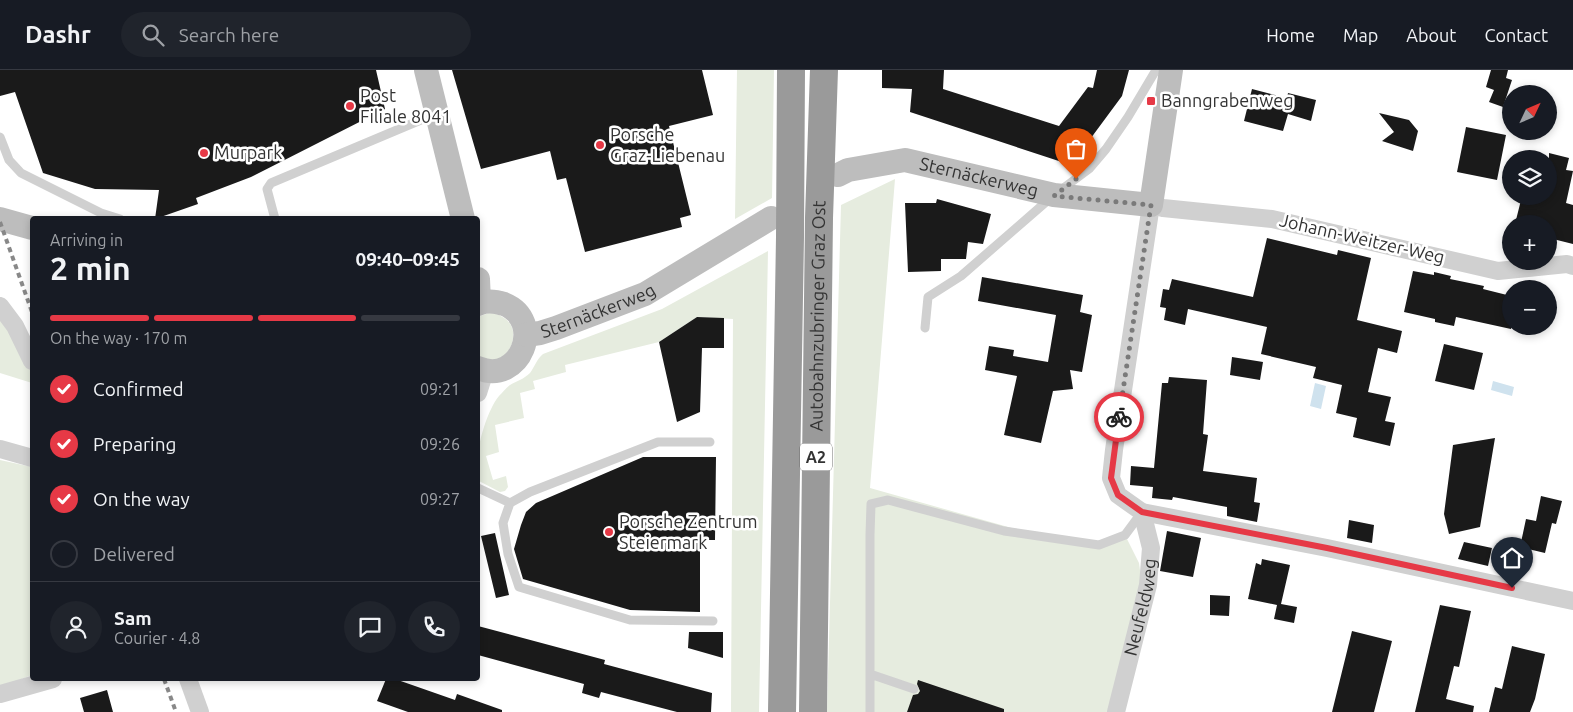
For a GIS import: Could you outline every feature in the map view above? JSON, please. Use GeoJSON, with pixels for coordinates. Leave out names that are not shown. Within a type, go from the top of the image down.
{"type":"FeatureCollection","features":[{"type":"Feature","properties":{"kind":"highway","name":"Autobahnzubringer Graz Ost"},"geometry":{"type":"LineString","coordinates":[[782,712],[791,70]]}},
{"type":"Feature","properties":{"kind":"highway","name":"Autobahnzubringer Graz Ost"},"geometry":{"type":"LineString","coordinates":[[813,712],[818,218],[824,70]]}},
{"type":"Feature","properties":{"kind":"street"},"geometry":{"type":"LineString","coordinates":[[426,70],[462,216]]}},
{"type":"Feature","properties":{"kind":"street"},"geometry":{"type":"LineString","coordinates":[[1171,70],[1114,450],[1111,478],[1118,495],[1142,512],[1327,548],[1573,601]]}},
{"type":"Feature","properties":{"kind":"street","name":"Sternäckerweg"},"geometry":{"type":"LineString","coordinates":[[838,176],[848,170],[905,160],[1054,196],[1151,205]]}},
{"type":"Feature","properties":{"kind":"street","name":"Johann-Weitzer-Weg"},"geometry":{"type":"LineString","coordinates":[[1151,205],[1163,208],[1272,219],[1498,271],[1567,264],[1573,266]]}},
{"type":"Feature","properties":{"kind":"street","name":"Sternäckerweg"},"geometry":{"type":"LineString","coordinates":[[526,335],[556,328],[645,294],[771,218]]}},
{"type":"Feature","properties":{"kind":"street"},"geometry":{"type":"LineString","coordinates":[[0,219],[30,227]]}},
{"type":"Feature","properties":{"kind":"street"},"geometry":{"type":"LineString","coordinates":[[480,303],[496,301],[511,307],[522,319],[526,335],[524,347],[518,358],[509,366],[480,377]]}},
{"type":"Feature","properties":{"kind":"street"},"geometry":{"type":"LineString","coordinates":[[0,306],[15,326],[30,357]]}},
{"type":"Feature","properties":{"kind":"street"},"geometry":{"type":"LineString","coordinates":[[0,450],[30,458]]}},
{"type":"Feature","properties":{"kind":"street","name":"Neufeldweg"},"geometry":{"type":"LineString","coordinates":[[1116,712],[1148,585],[1151,548],[1142,512]]}},
{"type":"Feature","properties":{"kind":"street"},"geometry":{"type":"LineString","coordinates":[[0,694],[46,681]]}},
{"type":"Feature","properties":{"kind":"street"},"geometry":{"type":"LineString","coordinates":[[189,681],[200,712]]}},
{"type":"Feature","properties":{"kind":"lane"},"geometry":{"type":"LineString","coordinates":[[925,328],[928,297],[961,276],[1054,196],[1089,169],[1106,149],[1128,117],[1156,70]]}},
{"type":"Feature","properties":{"kind":"lane"},"geometry":{"type":"LineString","coordinates":[[274,216],[267,189],[271,183],[436,114]]}},
{"type":"Feature","properties":{"kind":"lane"},"geometry":{"type":"LineString","coordinates":[[0,137],[9,160],[21,173],[110,216]]}},
{"type":"Feature","properties":{"kind":"lane"},"geometry":{"type":"LineString","coordinates":[[710,442],[658,442],[530,492],[510,503],[503,523],[508,554],[519,587],[630,620],[713,622]]}},
{"type":"Feature","properties":{"kind":"lane"},"geometry":{"type":"LineString","coordinates":[[480,489],[510,503]]}},
{"type":"Feature","properties":{"kind":"lane"},"geometry":{"type":"LineString","coordinates":[[870,712],[871,504],[888,500],[1004,531],[1099,545],[1125,535],[1142,512]]}},
{"type":"Feature","properties":{"kind":"lane"},"geometry":{"type":"LineString","coordinates":[[870,674],[914,689]]}},
{"type":"Feature","properties":{"kind":"shaded area"},"geometry":{"type":"Polygon","coordinates":[[[737,70],[774,70],[772,198],[735,219],[737,70]]]}},
{"type":"Feature","properties":{"kind":"shaded area"},"geometry":{"type":"Polygon","coordinates":[[[895,179],[870,488],[1040,536],[1099,545],[1125,535],[1139,563],[1142,585],[1108,712],[827,712],[841,205],[895,179]]]}},
{"type":"Feature","properties":{"kind":"shaded area"},"geometry":{"type":"Polygon","coordinates":[[[768,251],[759,712],[731,712],[733,319],[697,317],[659,342],[565,365],[566,372],[533,381],[535,389],[520,393],[524,418],[495,425],[499,452],[486,456],[493,480],[506,476],[508,487],[505,491],[500,492],[480,482],[481,437],[494,403],[509,386],[530,373],[543,354],[662,309],[768,251]]]}},
{"type":"Feature","properties":{"kind":"shaded area"},"geometry":{"type":"Polygon","coordinates":[[[489,313],[502,317],[510,324],[513,334],[512,344],[507,352],[499,358],[489,360],[480,357],[480,316],[489,313]]]}},
{"type":"Feature","properties":{"kind":"shaded area"},"geometry":{"type":"Polygon","coordinates":[[[0,317],[25,357],[30,370],[30,382],[0,373],[0,317]]]}},
{"type":"Feature","properties":{"kind":"shaded area"},"geometry":{"type":"Polygon","coordinates":[[[0,460],[30,467],[30,676],[0,687],[0,460]]]}},
{"type":"Feature","properties":{"kind":"water"},"geometry":{"type":"Polygon","coordinates":[[[1493,381],[1514,387],[1512,396],[1491,390],[1493,381]]]}},
{"type":"Feature","properties":{"kind":"water"},"geometry":{"type":"Polygon","coordinates":[[[1315,383],[1326,386],[1321,409],[1310,406],[1315,383]]]}},
{"type":"Feature","properties":{"kind":"building","name":"Murpark"},"geometry":{"type":"Polygon","coordinates":[[[0,70],[376,70],[385,109],[251,177],[196,198],[198,204],[164,216],[155,216],[159,190],[95,189],[43,173],[15,92],[0,96],[0,70]]]}},
{"type":"Feature","properties":{"kind":"building"},"geometry":{"type":"Polygon","coordinates":[[[452,70],[702,70],[713,115],[669,126],[691,215],[680,218],[682,227],[585,252],[566,178],[557,180],[550,151],[481,169],[452,70]]]}},
{"type":"Feature","properties":{"kind":"building"},"geometry":{"type":"Polygon","coordinates":[[[882,70],[944,70],[943,89],[1059,126],[1088,87],[1093,88],[1097,70],[1129,70],[1122,96],[1071,165],[910,112],[912,89],[882,88],[882,70]]]}},
{"type":"Feature","properties":{"kind":"building"},"geometry":{"type":"Polygon","coordinates":[[[1491,70],[1508,70],[1506,78],[1512,80],[1510,85],[1502,85],[1502,107],[1489,102],[1494,90],[1486,87],[1491,70]]]}},
{"type":"Feature","properties":{"kind":"building"},"geometry":{"type":"Polygon","coordinates":[[[1252,89],[1287,98],[1288,93],[1316,100],[1311,121],[1288,114],[1283,131],[1244,121],[1252,89]]]}},
{"type":"Feature","properties":{"kind":"building"},"geometry":{"type":"Polygon","coordinates":[[[1379,113],[1409,120],[1418,131],[1413,151],[1382,141],[1394,132],[1379,113]]]}},
{"type":"Feature","properties":{"kind":"building"},"geometry":{"type":"Polygon","coordinates":[[[1466,127],[1502,134],[1502,140],[1505,140],[1497,180],[1457,172],[1466,127]]]}},
{"type":"Feature","properties":{"kind":"building"},"geometry":{"type":"Polygon","coordinates":[[[1557,155],[1569,158],[1566,170],[1573,171],[1566,203],[1573,205],[1573,244],[1557,240],[1557,215],[1517,215],[1520,205],[1557,205],[1557,155]]]}},
{"type":"Feature","properties":{"kind":"building"},"geometry":{"type":"Polygon","coordinates":[[[937,199],[991,214],[983,244],[968,242],[966,259],[941,259],[941,271],[908,272],[905,203],[936,203],[937,199]]]}},
{"type":"Feature","properties":{"kind":"building"},"geometry":{"type":"Polygon","coordinates":[[[1267,238],[1337,255],[1338,250],[1371,258],[1357,320],[1402,331],[1397,353],[1378,348],[1368,392],[1391,397],[1385,421],[1395,423],[1390,446],[1353,437],[1357,418],[1336,413],[1342,385],[1313,378],[1316,367],[1261,354],[1267,327],[1188,309],[1185,325],[1164,320],[1166,308],[1160,307],[1163,289],[1169,290],[1172,279],[1253,297],[1267,238]]]}},
{"type":"Feature","properties":{"kind":"building"},"geometry":{"type":"Polygon","coordinates":[[[1413,271],[1434,275],[1434,272],[1451,276],[1450,279],[1484,286],[1483,289],[1502,294],[1502,327],[1456,317],[1454,326],[1435,322],[1435,319],[1404,312],[1413,271]]]}},
{"type":"Feature","properties":{"kind":"building"},"geometry":{"type":"Polygon","coordinates":[[[982,277],[1083,295],[1080,312],[1092,315],[1082,372],[1070,370],[1073,389],[1053,391],[1041,443],[1004,435],[1017,376],[985,370],[989,346],[1014,350],[1013,356],[1048,362],[1056,315],[978,301],[982,277]]]}},
{"type":"Feature","properties":{"kind":"building"},"geometry":{"type":"Polygon","coordinates":[[[697,317],[724,318],[724,348],[702,348],[700,412],[677,422],[659,342],[697,317]]]}},
{"type":"Feature","properties":{"kind":"building"},"geometry":{"type":"Polygon","coordinates":[[[1444,344],[1483,353],[1474,390],[1435,381],[1444,344]]]}},
{"type":"Feature","properties":{"kind":"building"},"geometry":{"type":"Polygon","coordinates":[[[1232,357],[1263,362],[1260,380],[1230,375],[1232,357]]]}},
{"type":"Feature","properties":{"kind":"building"},"geometry":{"type":"Polygon","coordinates":[[[1169,377],[1207,380],[1203,434],[1208,435],[1203,471],[1257,478],[1254,502],[1260,503],[1257,522],[1227,516],[1227,507],[1173,497],[1172,500],[1152,498],[1153,487],[1130,485],[1131,466],[1154,468],[1162,383],[1168,383],[1169,377]]]}},
{"type":"Feature","properties":{"kind":"building"},"geometry":{"type":"Polygon","coordinates":[[[1495,438],[1480,527],[1449,534],[1444,514],[1453,445],[1495,438]]]}},
{"type":"Feature","properties":{"kind":"building","name":"Porsche Zentrum Steiermark"},"geometry":{"type":"Polygon","coordinates":[[[643,457],[716,457],[715,540],[700,540],[700,612],[630,610],[523,579],[514,549],[526,512],[536,503],[643,457]]]}},
{"type":"Feature","properties":{"kind":"building"},"geometry":{"type":"Polygon","coordinates":[[[1541,496],[1562,501],[1556,524],[1552,523],[1545,553],[1520,547],[1526,519],[1536,521],[1541,496]]]}},
{"type":"Feature","properties":{"kind":"building"},"geometry":{"type":"Polygon","coordinates":[[[1349,520],[1374,525],[1372,543],[1347,538],[1349,520]]]}},
{"type":"Feature","properties":{"kind":"building"},"geometry":{"type":"Polygon","coordinates":[[[1167,531],[1201,538],[1193,577],[1160,571],[1167,531]]]}},
{"type":"Feature","properties":{"kind":"building"},"geometry":{"type":"Polygon","coordinates":[[[495,533],[509,595],[496,598],[481,536],[495,533]]]}},
{"type":"Feature","properties":{"kind":"building"},"geometry":{"type":"Polygon","coordinates":[[[1464,542],[1492,548],[1488,566],[1458,559],[1464,542]]]}},
{"type":"Feature","properties":{"kind":"building"},"geometry":{"type":"Polygon","coordinates":[[[1262,559],[1290,565],[1281,604],[1297,607],[1294,623],[1274,619],[1277,605],[1248,599],[1256,563],[1261,565],[1262,559]]]}},
{"type":"Feature","properties":{"kind":"building"},"geometry":{"type":"Polygon","coordinates":[[[1210,595],[1230,596],[1229,616],[1210,615],[1210,595]]]}},
{"type":"Feature","properties":{"kind":"building"},"geometry":{"type":"Polygon","coordinates":[[[1440,605],[1471,611],[1459,667],[1454,666],[1446,699],[1474,706],[1473,712],[1415,712],[1440,605]]]}},
{"type":"Feature","properties":{"kind":"building"},"geometry":{"type":"Polygon","coordinates":[[[480,627],[605,660],[604,664],[712,693],[711,712],[677,712],[601,692],[599,698],[582,693],[584,684],[480,656],[480,627]]]}},
{"type":"Feature","properties":{"kind":"building"},"geometry":{"type":"Polygon","coordinates":[[[1352,631],[1392,641],[1374,712],[1332,712],[1352,631]]]}},
{"type":"Feature","properties":{"kind":"building"},"geometry":{"type":"Polygon","coordinates":[[[689,632],[723,632],[723,658],[688,648],[689,632]]]}},
{"type":"Feature","properties":{"kind":"building"},"geometry":{"type":"Polygon","coordinates":[[[1512,646],[1545,654],[1535,699],[1530,712],[1489,712],[1495,687],[1502,689],[1512,646]]]}},
{"type":"Feature","properties":{"kind":"building"},"geometry":{"type":"Polygon","coordinates":[[[918,680],[1004,709],[1004,712],[907,712],[913,695],[918,694],[920,691],[917,684],[918,680]]]}},
{"type":"Feature","properties":{"kind":"building"},"geometry":{"type":"Polygon","coordinates":[[[385,681],[401,681],[455,700],[457,694],[502,710],[502,712],[408,712],[377,701],[385,681]]]}},
{"type":"Feature","properties":{"kind":"building"},"geometry":{"type":"Polygon","coordinates":[[[107,690],[113,712],[84,712],[80,698],[107,690]]]}},
{"type":"Feature","properties":{"kind":"railway"},"geometry":{"type":"LineString","coordinates":[[0,222],[30,306]]}},
{"type":"Feature","properties":{"kind":"railway"},"geometry":{"type":"LineString","coordinates":[[165,681],[176,712]]}},
{"type":"Feature","properties":{"kind":"way so far"},"geometry":{"type":"LineString","coordinates":[[1076,179],[1054,196],[1151,205],[1119,417]]}},
{"type":"Feature","properties":{"kind":"place","name":"Banngrabenweg"},"geometry":{"type":"Point","coordinates":[1151,101]}},
{"type":"Feature","properties":{"kind":"place","name":"Post Filiale 8041"},"geometry":{"type":"Point","coordinates":[350,106]}},
{"type":"Feature","properties":{"kind":"place","name":"Porsche Graz-Liebenau"},"geometry":{"type":"Point","coordinates":[600,145]}},
{"type":"Feature","properties":{"kind":"place","name":"Murpark"},"geometry":{"type":"Point","coordinates":[204,153]}},
{"type":"Feature","properties":{"kind":"place","name":"Porsche Zentrum Steiermark"},"geometry":{"type":"Point","coordinates":[609,532]}},
{"type":"Feature","properties":{"kind":"route"},"geometry":{"type":"LineString","coordinates":[[1119,417],[1111,478],[1118,495],[1142,512],[1327,548],[1512,588]]}}]}
